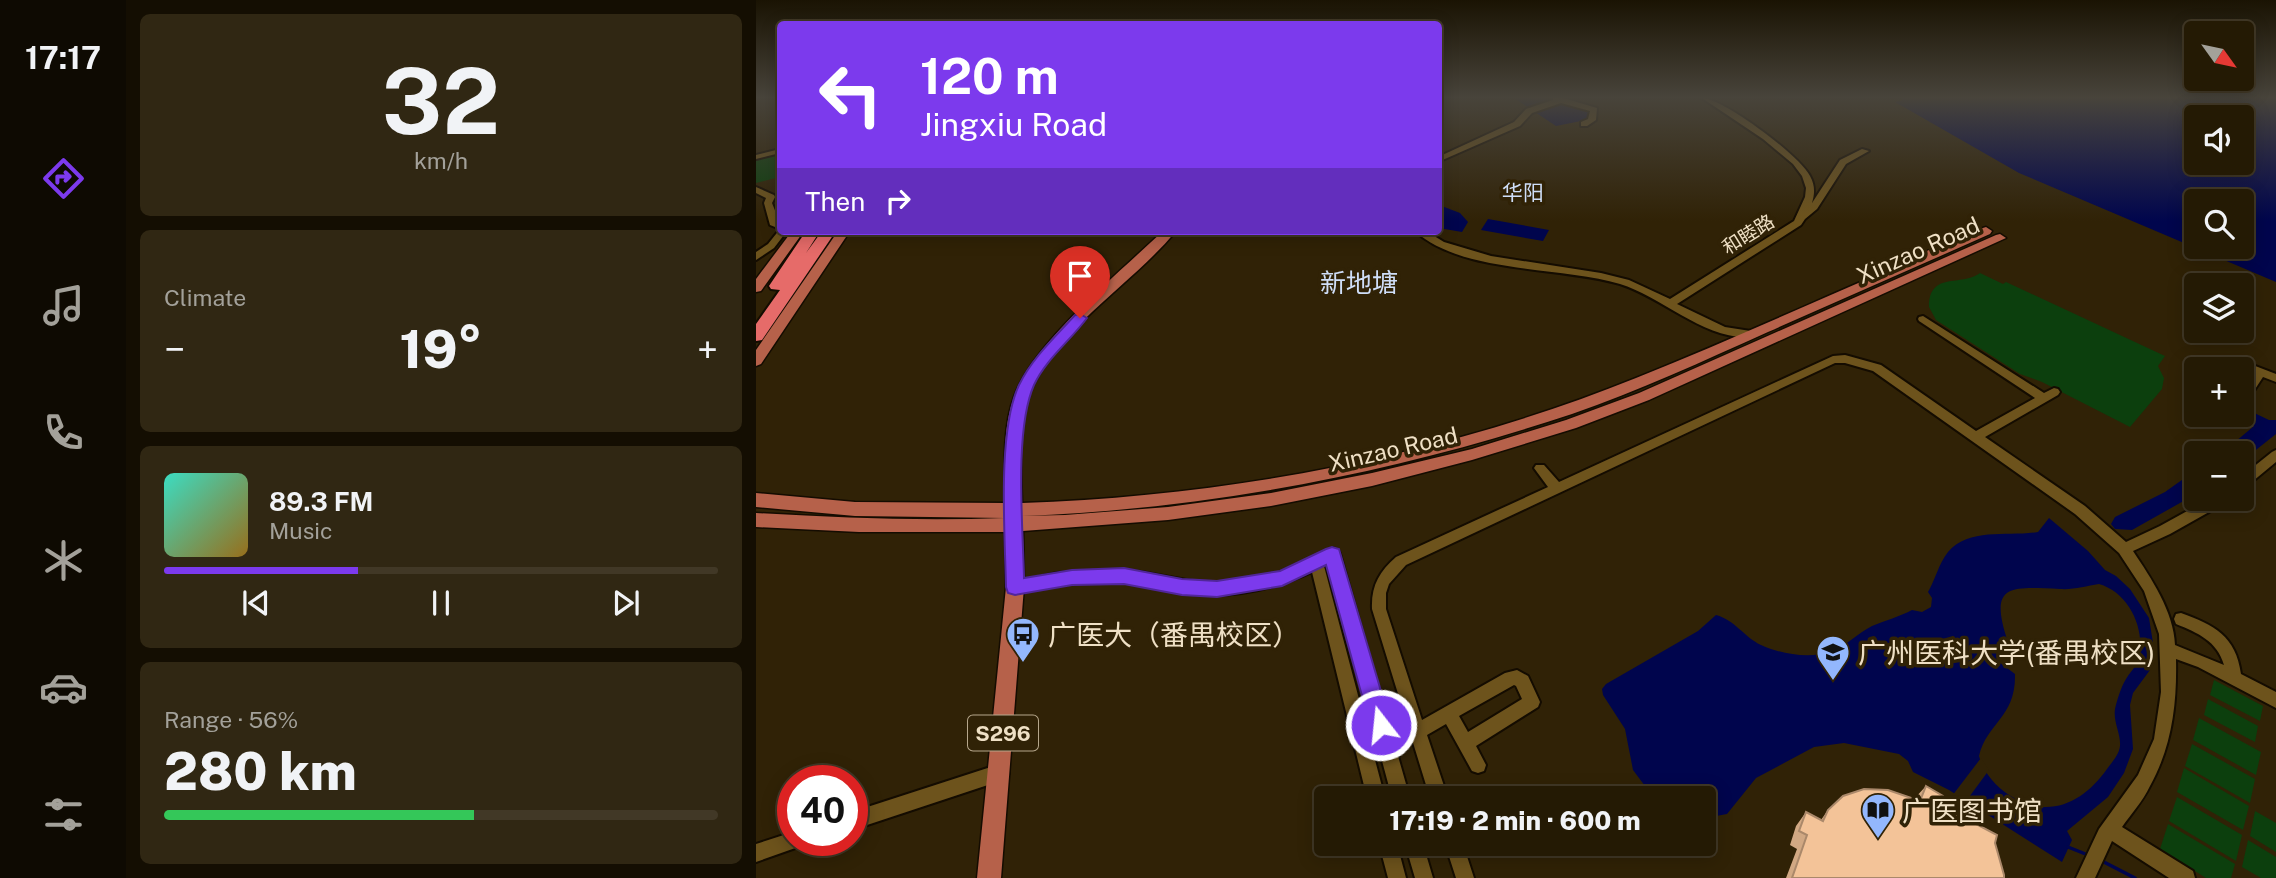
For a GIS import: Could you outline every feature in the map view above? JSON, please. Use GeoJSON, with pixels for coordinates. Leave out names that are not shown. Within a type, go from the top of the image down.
{"type":"FeatureCollection","features":[{"type":"Feature","properties":{"kind":"highway"},"geometry":{"type":"LineString","coordinates":[[756,314],[810,235]]}},
{"type":"Feature","properties":{"kind":"highway"},"geometry":{"type":"LineString","coordinates":[[756,337],[826,235]]}},
{"type":"Feature","properties":{"kind":"main road","name":"Xinzao Road"},"geometry":{"type":"LineString","coordinates":[[756,500],[789,505],[1013,517],[1129,517],[1243,503],[1380,478],[1508,444],[1657,392],[1993,234],[1566,410],[1487,435],[1388,460],[1214,491],[1013,517],[873,527],[756,520]]}},
{"type":"Feature","properties":{"kind":"main road"},"geometry":{"type":"LineString","coordinates":[[759,281],[795,235]]}},
{"type":"Feature","properties":{"kind":"main road"},"geometry":{"type":"LineString","coordinates":[[756,361],[841,235]]}},
{"type":"Feature","properties":{"kind":"main road","name":"S296"},"geometry":{"type":"LineString","coordinates":[[989,878],[1015,587],[1013,517],[1016,422],[1021,397],[1032,375],[1066,331],[1166,235]]}},
{"type":"Feature","properties":{"kind":"main road"},"geometry":{"type":"LineString","coordinates":[[778,522],[777,513],[789,505]]}},
{"type":"Feature","properties":{"kind":"street"},"geometry":{"type":"LineString","coordinates":[[1442,158],[1484,139]]}},
{"type":"Feature","properties":{"kind":"street","name":"和睦路"},"geometry":{"type":"LineString","coordinates":[[1671,303],[1798,223],[1808,205],[1810,187],[1806,175],[1791,155],[1767,139]]}},
{"type":"Feature","properties":{"kind":"street"},"geometry":{"type":"LineString","coordinates":[[1798,223],[1814,207],[1843,162],[1865,152]]}},
{"type":"Feature","properties":{"kind":"street"},"geometry":{"type":"LineString","coordinates":[[756,157],[777,153]]}},
{"type":"Feature","properties":{"kind":"street"},"geometry":{"type":"LineString","coordinates":[[756,190],[776,196]]}},
{"type":"Feature","properties":{"kind":"street"},"geometry":{"type":"LineString","coordinates":[[776,196],[768,203],[777,226]]}},
{"type":"Feature","properties":{"kind":"street"},"geometry":{"type":"LineString","coordinates":[[756,257],[771,246],[777,235]]}},
{"type":"Feature","properties":{"kind":"street"},"geometry":{"type":"LineString","coordinates":[[1427,235],[1451,248],[1626,283],[1708,323],[1734,332],[1753,334]]}},
{"type":"Feature","properties":{"kind":"street"},"geometry":{"type":"LineString","coordinates":[[1923,319],[2049,395],[1976,437]]}},
{"type":"Feature","properties":{"kind":"street"},"geometry":{"type":"LineString","coordinates":[[1708,323],[1718,337],[1719,349]]}},
{"type":"Feature","properties":{"kind":"street"},"geometry":{"type":"LineString","coordinates":[[1435,786],[1379,609],[1378,591],[1385,574],[1401,561],[1556,487],[1833,360],[1845,359],[1877,368],[2080,510],[2124,549],[2150,589],[2167,634],[2169,692],[2162,739],[2144,781],[2107,832],[2085,878]]}},
{"type":"Feature","properties":{"kind":"street"},"geometry":{"type":"LineString","coordinates":[[2254,369],[2276,378]]}},
{"type":"Feature","properties":{"kind":"street"},"geometry":{"type":"LineString","coordinates":[[2254,383],[2261,372]]}},
{"type":"Feature","properties":{"kind":"street"},"geometry":{"type":"LineString","coordinates":[[2254,473],[2276,455]]}},
{"type":"Feature","properties":{"kind":"street"},"geometry":{"type":"LineString","coordinates":[[1540,468],[1556,487]]}},
{"type":"Feature","properties":{"kind":"street"},"geometry":{"type":"LineString","coordinates":[[2124,549],[2197,511]]}},
{"type":"Feature","properties":{"kind":"street"},"geometry":{"type":"LineString","coordinates":[[1015,587],[1072,578],[1115,576],[1139,577],[1193,589],[1217,589],[1282,578],[1317,564],[1332,554],[1398,786]]}},
{"type":"Feature","properties":{"kind":"street"},"geometry":{"type":"LineString","coordinates":[[1317,564],[1373,786]]}},
{"type":"Feature","properties":{"kind":"street"},"geometry":{"type":"LineString","coordinates":[[2182,619],[2211,632],[2227,648],[2232,657],[2234,678]]}},
{"type":"Feature","properties":{"kind":"street"},"geometry":{"type":"LineString","coordinates":[[2168,649],[2192,657],[2276,700]]}},
{"type":"Feature","properties":{"kind":"street"},"geometry":{"type":"LineString","coordinates":[[1418,732],[1517,677],[1527,689],[1532,702],[1466,743]]}},
{"type":"Feature","properties":{"kind":"street"},"geometry":{"type":"LineString","coordinates":[[1449,714],[1478,765]]}},
{"type":"Feature","properties":{"kind":"street"},"geometry":{"type":"LineString","coordinates":[[868,816],[1000,774]]}},
{"type":"Feature","properties":{"kind":"street"},"geometry":{"type":"LineString","coordinates":[[2107,832],[2186,878]]}},
{"type":"Feature","properties":{"kind":"street"},"geometry":{"type":"LineString","coordinates":[[756,853],[777,846]]}},
{"type":"Feature","properties":{"kind":"street"},"geometry":{"type":"LineString","coordinates":[[1391,856],[1397,878]]}},
{"type":"Feature","properties":{"kind":"street"},"geometry":{"type":"LineString","coordinates":[[1418,856],[1424,878]]}},
{"type":"Feature","properties":{"kind":"street"},"geometry":{"type":"LineString","coordinates":[[1458,856],[1465,878]]}},
{"type":"Feature","properties":{"kind":"green space"},"geometry":{"type":"Polygon","coordinates":[[[777,155],[777,178],[756,183],[756,160],[777,155]]]}},
{"type":"Feature","properties":{"kind":"green space"},"geometry":{"type":"Polygon","coordinates":[[[1980,273],[2003,284],[2006,282],[2165,356],[2158,366],[2164,378],[2162,389],[2130,427],[2042,382],[2020,374],[1936,320],[1929,307],[1934,288],[1980,273]]]}},
{"type":"Feature","properties":{"kind":"green space"},"geometry":{"type":"Polygon","coordinates":[[[2214,680],[2263,706],[2260,721],[2210,695],[2214,680]]]}},
{"type":"Feature","properties":{"kind":"green space"},"geometry":{"type":"Polygon","coordinates":[[[2208,699],[2258,726],[2255,742],[2204,715],[2208,699]]]}},
{"type":"Feature","properties":{"kind":"green space"},"geometry":{"type":"Polygon","coordinates":[[[2199,718],[2261,752],[2256,775],[2193,740],[2199,718]]]}},
{"type":"Feature","properties":{"kind":"green space"},"geometry":{"type":"Polygon","coordinates":[[[2192,744],[2255,779],[2250,803],[2185,766],[2192,744]]]}},
{"type":"Feature","properties":{"kind":"green space"},"geometry":{"type":"Polygon","coordinates":[[[2184,768],[2249,806],[2243,830],[2177,792],[2184,768]]]}},
{"type":"Feature","properties":{"kind":"green space"},"geometry":{"type":"Polygon","coordinates":[[[2177,797],[2242,835],[2236,861],[2169,821],[2177,797]]]}},
{"type":"Feature","properties":{"kind":"green space"},"geometry":{"type":"Polygon","coordinates":[[[2255,811],[2276,823],[2276,852],[2250,836],[2255,811]]]}},
{"type":"Feature","properties":{"kind":"green space"},"geometry":{"type":"Polygon","coordinates":[[[2168,824],[2235,864],[2231,878],[2206,878],[2160,849],[2168,824]]]}},
{"type":"Feature","properties":{"kind":"green space"},"geometry":{"type":"Polygon","coordinates":[[[2248,840],[2276,857],[2276,878],[2261,878],[2242,867],[2248,840]]]}},
{"type":"Feature","properties":{"kind":"shaded area"},"geometry":{"type":"Polygon","coordinates":[[[1960,139],[2184,139],[2184,175],[2254,175],[2254,139],[2276,139],[2276,282],[2222,259],[2254,259],[2254,189],[2184,189],[2184,243],[2019,173],[1960,139]]]}},
{"type":"Feature","properties":{"kind":"shaded area"},"geometry":{"type":"Polygon","coordinates":[[[1442,206],[1460,213],[1468,222],[1462,232],[1442,229],[1442,206]]]}},
{"type":"Feature","properties":{"kind":"shaded area"},"geometry":{"type":"Polygon","coordinates":[[[1488,219],[1549,230],[1543,241],[1481,230],[1488,219]]]}},
{"type":"Feature","properties":{"kind":"shaded area"},"geometry":{"type":"Polygon","coordinates":[[[2254,413],[2269,420],[2276,420],[2276,434],[2254,451],[2254,441],[2236,441],[2254,427],[2254,413]]]}},
{"type":"Feature","properties":{"kind":"shaded area"},"geometry":{"type":"Polygon","coordinates":[[[2184,479],[2184,501],[2132,530],[2115,529],[2111,524],[2115,517],[2165,492],[2184,479]]]}},
{"type":"Feature","properties":{"kind":"shaded area"},"geometry":{"type":"Polygon","coordinates":[[[2049,518],[2088,551],[2105,570],[2130,589],[2149,618],[2153,643],[2150,670],[2133,693],[2130,705],[2133,749],[2124,773],[2108,797],[2067,831],[2072,840],[2062,862],[1949,790],[1913,772],[1908,761],[1899,754],[1844,743],[1814,747],[1756,778],[1727,814],[1716,816],[1716,786],[1645,786],[1633,770],[1625,729],[1603,695],[1602,689],[1606,684],[1698,631],[1716,615],[1729,621],[1755,642],[1777,651],[1804,655],[1830,652],[1872,626],[1912,610],[1922,612],[1931,607],[1932,598],[1928,592],[1945,556],[1957,544],[1990,534],[2038,532],[2049,518]],[[2099,584],[2070,589],[2016,589],[2002,599],[2002,623],[2008,642],[2000,641],[1995,648],[1999,662],[2015,674],[2014,689],[2011,701],[1988,735],[1979,756],[1989,776],[2010,796],[2030,805],[2043,807],[2068,803],[2099,780],[2118,752],[2120,741],[2115,709],[2124,682],[2138,662],[2140,650],[2134,615],[2119,596],[2099,584]]]}},
{"type":"Feature","properties":{"kind":"pier"},"geometry":{"type":"Polygon","coordinates":[[[1981,758],[1989,770],[1964,804],[1952,796],[1981,758]]]}},
{"type":"Feature","properties":{"kind":"building","name":"广医图书馆"},"geometry":{"type":"Polygon","coordinates":[[[1926,786],[1943,796],[1940,805],[1997,835],[1995,843],[2004,878],[1792,878],[1807,835],[1799,831],[1806,812],[1823,821],[1828,810],[1843,796],[1864,789],[1888,790],[1920,801],[1926,786]]]}},
{"type":"Feature","properties":{"kind":"waterway"},"geometry":{"type":"LineString","coordinates":[[2068,847],[2088,855]]}},
{"type":"Feature","properties":{"kind":"waterway"},"geometry":{"type":"LineString","coordinates":[[2100,860],[2135,878]]}},
{"type":"Feature","properties":{"kind":"place","name":"广医大（番禺校区）"},"geometry":{"type":"Point","coordinates":[1023,664]}},
{"type":"Feature","properties":{"kind":"place","name":"广州医科大学(番禺校区)"},"geometry":{"type":"Point","coordinates":[1833,682]}},
{"type":"Feature","properties":{"kind":"place","name":"广医图书馆"},"geometry":{"type":"Point","coordinates":[1878,840]}},
{"type":"Feature","properties":{"kind":"district","name":"华阳"},"geometry":{"type":"Point","coordinates":[1523,192]}},
{"type":"Feature","properties":{"kind":"district","name":"新地塘"},"geometry":{"type":"Point","coordinates":[1359,282]}},
{"type":"Feature","properties":{"kind":"route"},"geometry":{"type":"LineString","coordinates":[[1080,318],[1039,364],[1021,397],[1013,480],[1015,587],[1088,576],[1124,576],[1203,590],[1217,589],[1282,578],[1317,564],[1332,554],[1381,725]]}}]}
